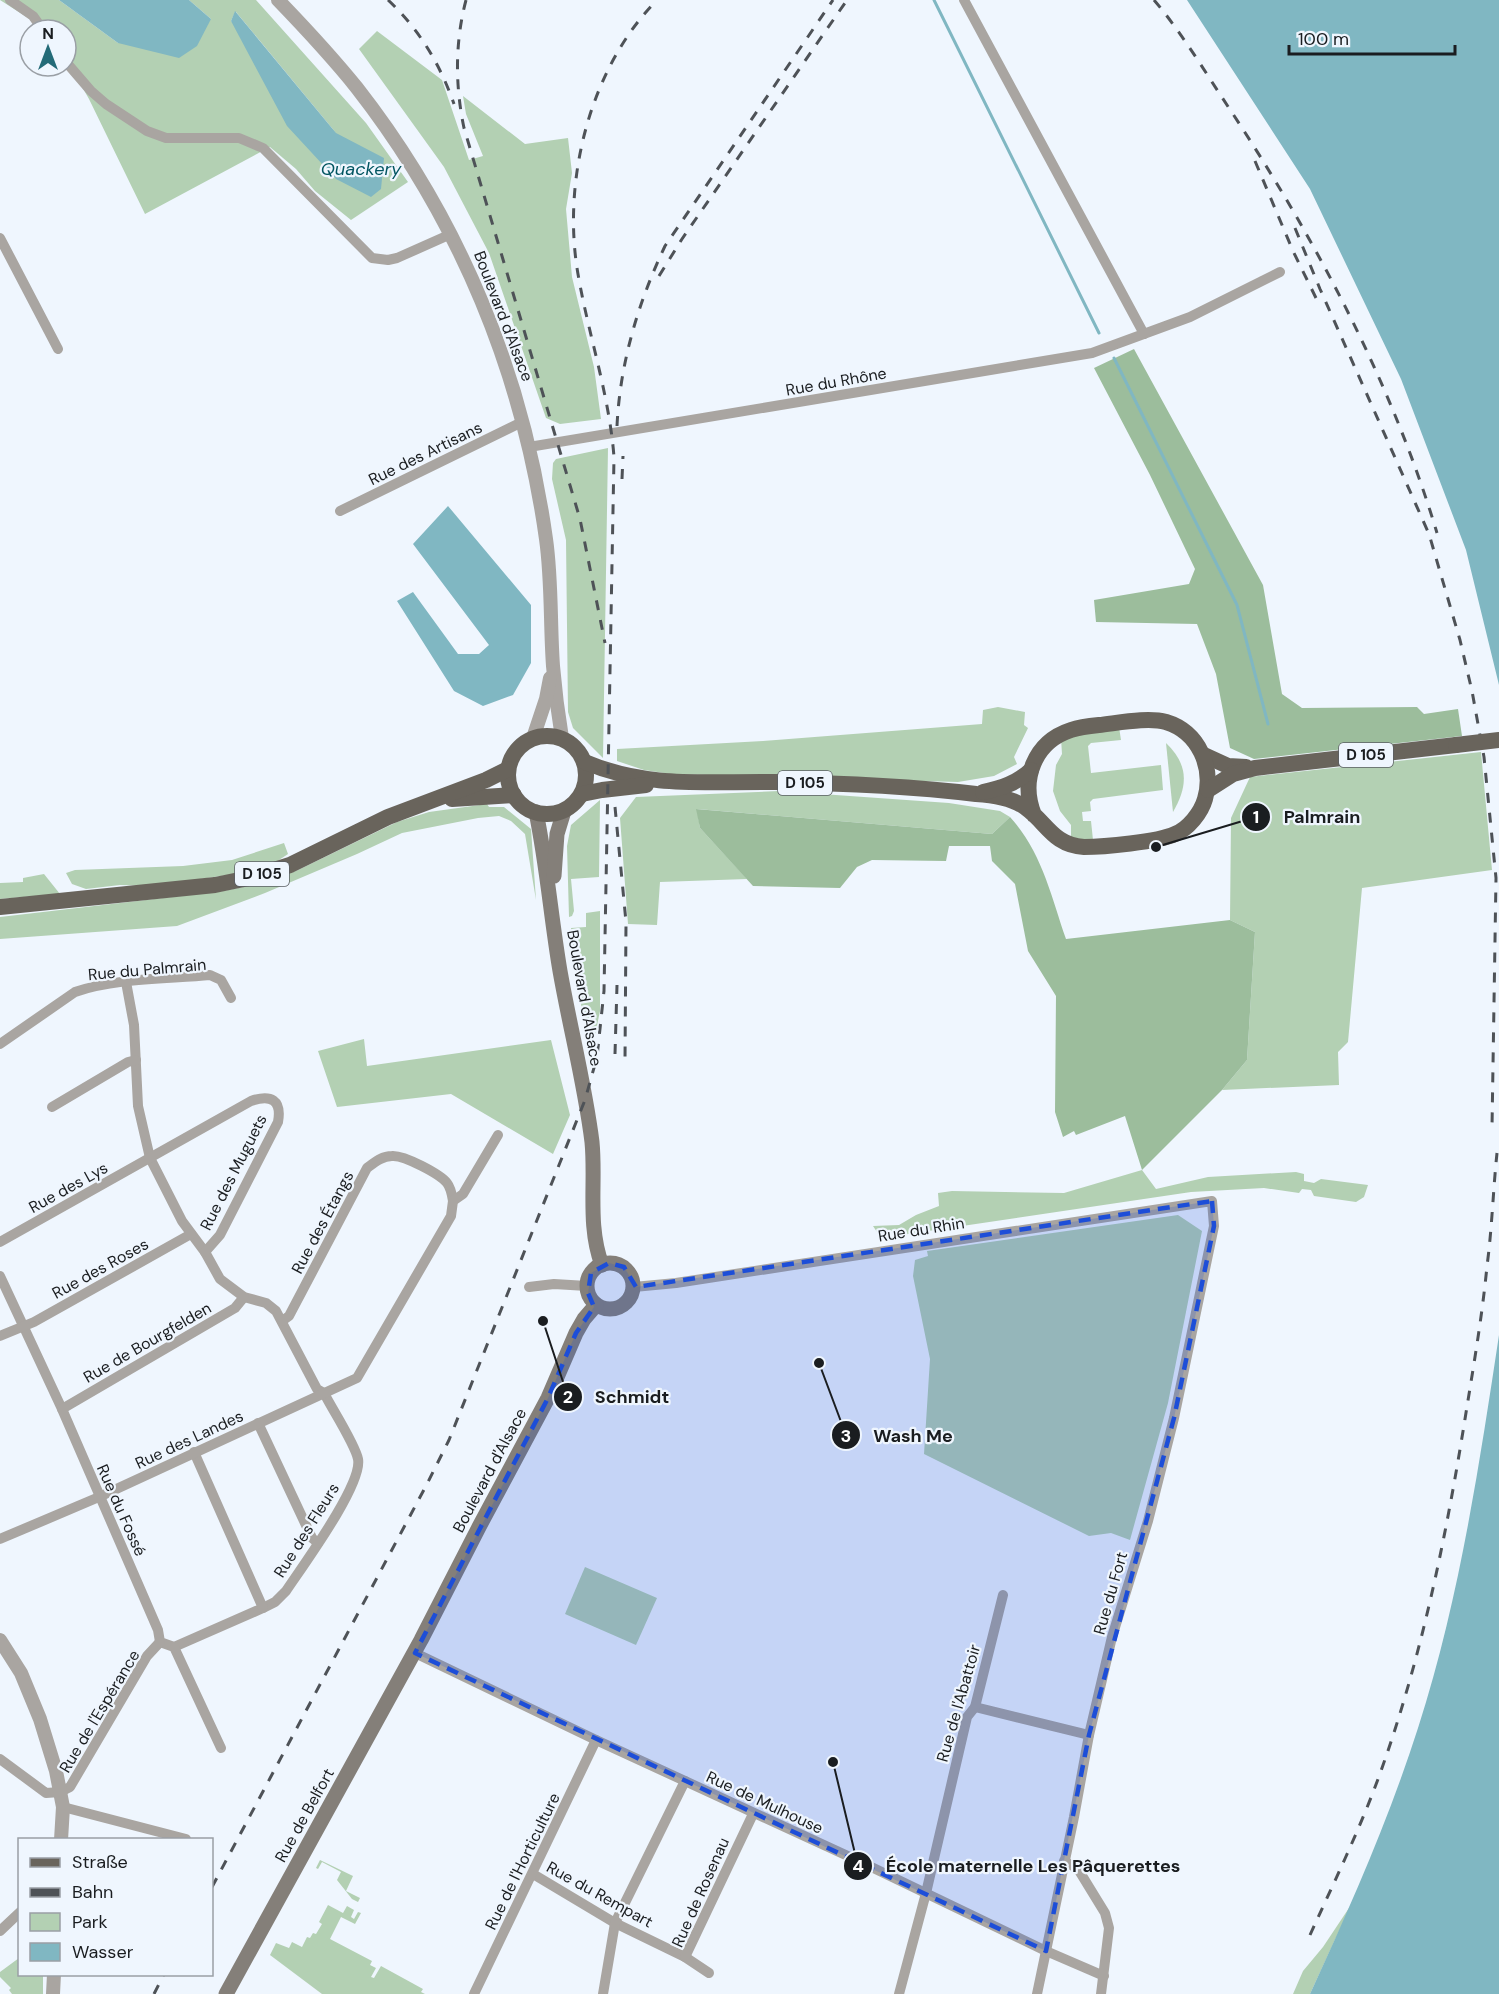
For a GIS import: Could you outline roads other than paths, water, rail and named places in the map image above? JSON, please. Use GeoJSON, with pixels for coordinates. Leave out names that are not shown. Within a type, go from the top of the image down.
{"type":"FeatureCollection","features":[{"type":"Feature","properties":{"kind":"main road"},"geometry":{"type":"LineString","coordinates":[[1155,721],[1180,728],[1197,743],[1203,755],[1207,770],[1208,790],[1204,805],[1184,829],[1175,834],[1155,839],[1082,847],[1058,838],[1034,815],[1028,791],[1030,770],[1034,759],[1041,748],[1055,737],[1068,731],[1130,722],[1155,721]]}},
{"type":"Feature","properties":{"kind":"main road"},"geometry":{"type":"LineString","coordinates":[[548,735],[562,738],[576,748],[585,762],[587,779],[582,794],[564,811],[550,814],[536,812],[523,806],[514,795],[509,783],[508,769],[517,750],[534,738],[548,735]]}},
{"type":"Feature","properties":{"kind":"main road","name":"D 105"},"geometry":{"type":"LineString","coordinates":[[1208,790],[1233,774],[1256,768],[1499,740]]}},
{"type":"Feature","properties":{"kind":"main road","name":"D 105"},"geometry":{"type":"LineString","coordinates":[[1203,755],[1228,766],[1256,768]]}},
{"type":"Feature","properties":{"kind":"main road","name":"D 105"},"geometry":{"type":"LineString","coordinates":[[585,762],[613,773],[671,783]]}},
{"type":"Feature","properties":{"kind":"main road","name":"D 105"},"geometry":{"type":"LineString","coordinates":[[0,907],[215,885],[249,878],[290,865],[388,818],[508,769]]}},
{"type":"Feature","properties":{"kind":"main road","name":"D 105"},"geometry":{"type":"LineString","coordinates":[[977,794],[1010,785],[1030,770]]}},
{"type":"Feature","properties":{"kind":"main road","name":"D 105"},"geometry":{"type":"LineString","coordinates":[[582,794],[671,783],[813,783],[977,794],[1011,801],[1025,807],[1034,815]]}},
{"type":"Feature","properties":{"kind":"main road","name":"D 105"},"geometry":{"type":"LineString","coordinates":[[433,800],[514,795]]}},
{"type":"Feature","properties":{"kind":"main road","name":"Boulevard d'Alsace"},"geometry":{"type":"LineString","coordinates":[[553,915],[557,834],[564,811]]}},
{"type":"Feature","properties":{"kind":"main road","name":"Boulevard d'Alsace"},"geometry":{"type":"LineString","coordinates":[[536,812],[558,955],[591,1142],[594,1190],[593,1228],[595,1248],[602,1264]]}},
{"type":"Feature","properties":{"kind":"main road"},"geometry":{"type":"LineString","coordinates":[[609,1263],[624,1267],[630,1272],[634,1287],[630,1299],[621,1307],[608,1310],[596,1305],[591,1299],[587,1286],[591,1273],[602,1264],[609,1263]]}},
{"type":"Feature","properties":{"kind":"main road","name":"Boulevard d'Alsace"},"geometry":{"type":"LineString","coordinates":[[415,1653],[478,1527],[549,1398],[576,1333],[596,1305]]}},
{"type":"Feature","properties":{"kind":"main road","name":"Rue de Belfort"},"geometry":{"type":"LineString","coordinates":[[230,1992],[415,1653]]}},
{"type":"Feature","properties":{"kind":"street"},"geometry":{"type":"LineString","coordinates":[[10,0],[34,18]]}},
{"type":"Feature","properties":{"kind":"street","name":"Boulevard d'Alsace"},"geometry":{"type":"LineString","coordinates":[[279,0],[323,47],[357,89],[416,173],[452,234],[475,282],[491,323],[512,383],[529,447],[546,541],[551,597],[553,664],[562,738]]}},
{"type":"Feature","properties":{"kind":"street"},"geometry":{"type":"LineString","coordinates":[[964,0],[1144,334]]}},
{"type":"Feature","properties":{"kind":"street"},"geometry":{"type":"LineString","coordinates":[[78,76],[106,104],[147,131],[166,138],[239,138],[263,148],[372,258],[388,261],[452,234]]}},
{"type":"Feature","properties":{"kind":"street"},"geometry":{"type":"LineString","coordinates":[[0,238],[5,257],[58,349]]}},
{"type":"Feature","properties":{"kind":"street","name":"Rue du Rhône"},"geometry":{"type":"LineString","coordinates":[[529,447],[1092,353],[1190,317],[1280,272]]}},
{"type":"Feature","properties":{"kind":"street","name":"Rue des Artisans"},"geometry":{"type":"LineString","coordinates":[[340,511],[522,422]]}},
{"type":"Feature","properties":{"kind":"street","name":"Boulevard d'Alsace"},"geometry":{"type":"LineString","coordinates":[[534,738],[546,699],[553,664]]}},
{"type":"Feature","properties":{"kind":"street","name":"Rue du Palmrain"},"geometry":{"type":"LineString","coordinates":[[0,1044],[75,992],[86,988],[210,975],[221,980],[231,998]]}},
{"type":"Feature","properties":{"kind":"street","name":"Rue des Fleurs"},"geometry":{"type":"LineString","coordinates":[[126,982],[134,1025],[138,1106],[150,1158],[182,1221],[206,1252],[220,1279],[244,1297],[266,1303],[276,1311],[317,1389],[324,1393],[359,1460],[357,1473],[342,1504],[286,1591],[263,1608],[174,1647]]}},
{"type":"Feature","properties":{"kind":"street"},"geometry":{"type":"LineString","coordinates":[[52,1107],[128,1062],[136,1060]]}},
{"type":"Feature","properties":{"kind":"street","name":"Rue des Muguets"},"geometry":{"type":"LineString","coordinates":[[150,1158],[251,1101],[269,1098],[276,1103],[280,1110],[278,1122],[220,1235],[206,1252]]}},
{"type":"Feature","properties":{"kind":"street"},"geometry":{"type":"LineString","coordinates":[[324,1393],[357,1378],[451,1216],[453,1201],[463,1194],[498,1135]]}},
{"type":"Feature","properties":{"kind":"street","name":"Rue des Étangs"},"geometry":{"type":"LineString","coordinates":[[282,1321],[289,1316],[367,1168],[374,1163],[394,1155],[404,1157],[448,1184],[453,1201]]}},
{"type":"Feature","properties":{"kind":"street","name":"Rue des Lys"},"geometry":{"type":"LineString","coordinates":[[0,1242],[150,1158]]}},
{"type":"Feature","properties":{"kind":"street","name":"Rue du Rhin"},"geometry":{"type":"LineString","coordinates":[[634,1287],[676,1283],[1212,1202]]}},
{"type":"Feature","properties":{"kind":"street","name":"Rue du Fort"},"geometry":{"type":"LineString","coordinates":[[1037,1994],[1089,1735],[1112,1637],[1148,1521],[1174,1418],[1214,1226],[1212,1202]]}},
{"type":"Feature","properties":{"kind":"street","name":"Rue des Roses"},"geometry":{"type":"LineString","coordinates":[[0,1336],[24,1326],[191,1234]]}},
{"type":"Feature","properties":{"kind":"street","name":"Rue du Fossé"},"geometry":{"type":"LineString","coordinates":[[0,1276],[62,1410],[158,1630],[160,1642]]}},
{"type":"Feature","properties":{"kind":"street"},"geometry":{"type":"LineString","coordinates":[[529,1287],[554,1284],[587,1286]]}},
{"type":"Feature","properties":{"kind":"street","name":"Rue de Bourgfelden"},"geometry":{"type":"LineString","coordinates":[[62,1410],[235,1308],[244,1297]]}},
{"type":"Feature","properties":{"kind":"street","name":"Rue des Landes"},"geometry":{"type":"LineString","coordinates":[[0,1539],[99,1497],[324,1393]]}},
{"type":"Feature","properties":{"kind":"street"},"geometry":{"type":"LineString","coordinates":[[258,1423],[312,1538],[318,1543]]}},
{"type":"Feature","properties":{"kind":"street"},"geometry":{"type":"LineString","coordinates":[[194,1452],[263,1608]]}},
{"type":"Feature","properties":{"kind":"street","name":"Rue de l'Abattoir"},"geometry":{"type":"LineString","coordinates":[[899,1994],[926,1893],[967,1717],[975,1707],[1003,1595]]}},
{"type":"Feature","properties":{"kind":"street"},"geometry":{"type":"LineString","coordinates":[[0,1640],[21,1673],[40,1719],[63,1807],[62,1838]]}},
{"type":"Feature","properties":{"kind":"street"},"geometry":{"type":"LineString","coordinates":[[160,1642],[174,1647],[221,1748]]}},
{"type":"Feature","properties":{"kind":"street","name":"Rue de l'Espérance"},"geometry":{"type":"LineString","coordinates":[[60,1792],[73,1784],[147,1656],[160,1642]]}},
{"type":"Feature","properties":{"kind":"street","name":"Rue de Mulhouse"},"geometry":{"type":"LineString","coordinates":[[415,1653],[753,1814],[1104,1976]]}},
{"type":"Feature","properties":{"kind":"street"},"geometry":{"type":"LineString","coordinates":[[975,1707],[1089,1735]]}},
{"type":"Feature","properties":{"kind":"street","name":"Rue de l'Horticulture"},"geometry":{"type":"LineString","coordinates":[[474,1994],[596,1740]]}},
{"type":"Feature","properties":{"kind":"street"},"geometry":{"type":"LineString","coordinates":[[0,1759],[46,1792],[60,1792]]}},
{"type":"Feature","properties":{"kind":"street"},"geometry":{"type":"LineString","coordinates":[[603,1994],[615,1923],[685,1781]]}},
{"type":"Feature","properties":{"kind":"street"},"geometry":{"type":"LineString","coordinates":[[63,1807],[182,1838]]}},
{"type":"Feature","properties":{"kind":"street","name":"Rue de Rosenau"},"geometry":{"type":"LineString","coordinates":[[709,1973],[685,1957],[753,1814]]}},
{"type":"Feature","properties":{"kind":"street"},"geometry":{"type":"LineString","coordinates":[[1064,1861],[1077,1869],[1105,1913],[1109,1928],[1101,1994]]}},
{"type":"Feature","properties":{"kind":"street","name":"Rue du Rempart"},"geometry":{"type":"LineString","coordinates":[[533,1874],[615,1923],[685,1957]]}},
{"type":"Feature","properties":{"kind":"street"},"geometry":{"type":"LineString","coordinates":[[0,1931],[18,1914]]}},
{"type":"Feature","properties":{"kind":"street"},"geometry":{"type":"LineString","coordinates":[[53,1994],[54,1976]]}},
{"type":"Feature","properties":{"kind":"water"},"geometry":{"type":"Polygon","coordinates":[[[59,0],[189,0],[211,19],[197,46],[179,58],[118,43],[59,0]]]}},
{"type":"Feature","properties":{"kind":"water"},"geometry":{"type":"Polygon","coordinates":[[[1187,0],[1499,0],[1499,685],[1466,550],[1401,379],[1310,189],[1187,0]]]}},
{"type":"Feature","properties":{"kind":"water","name":"Quackery"},"geometry":{"type":"Polygon","coordinates":[[[235,11],[336,133],[384,158],[381,189],[371,197],[336,179],[287,126],[231,21],[235,11]]]}},
{"type":"Feature","properties":{"kind":"water"},"geometry":{"type":"Polygon","coordinates":[[[448,506],[531,605],[531,663],[513,695],[483,706],[454,691],[397,601],[413,592],[458,654],[479,654],[489,645],[413,544],[448,506]]]}},
{"type":"Feature","properties":{"kind":"water"},"geometry":{"type":"Polygon","coordinates":[[[1499,1335],[1499,1994],[1310,1994],[1382,1829],[1407,1762],[1432,1680],[1445,1632],[1466,1533],[1499,1335]]]}},
{"type":"Feature","properties":{"kind":"waterway"},"geometry":{"type":"LineString","coordinates":[[934,0],[1099,333]]}},
{"type":"Feature","properties":{"kind":"waterway"},"geometry":{"type":"LineString","coordinates":[[1114,358],[1237,605],[1268,724]]}},
{"type":"Feature","properties":{"kind":"railway"},"geometry":{"type":"LineString","coordinates":[[388,0],[419,35],[435,61],[454,104]]}},
{"type":"Feature","properties":{"kind":"railway"},"geometry":{"type":"LineString","coordinates":[[466,0],[458,48],[459,96],[464,128],[580,519],[605,643]]}},
{"type":"Feature","properties":{"kind":"railway"},"geometry":{"type":"LineString","coordinates":[[213,1885],[449,1440],[585,1100],[597,1057],[604,991],[614,457],[608,409],[577,268],[574,197],[587,125],[599,90],[615,57],[634,27],[657,0]]}},
{"type":"Feature","properties":{"kind":"railway"},"geometry":{"type":"LineString","coordinates":[[617,426],[626,356],[639,311],[665,246],[833,0]]}},
{"type":"Feature","properties":{"kind":"railway"},"geometry":{"type":"LineString","coordinates":[[659,276],[682,239],[847,0]]}},
{"type":"Feature","properties":{"kind":"railway"},"geometry":{"type":"LineString","coordinates":[[1154,0],[1193,53],[1261,157],[1321,260],[1374,367],[1398,422],[1437,533]]}},
{"type":"Feature","properties":{"kind":"railway"},"geometry":{"type":"LineString","coordinates":[[1255,161],[1293,251],[1316,298]]}},
{"type":"Feature","properties":{"kind":"railway"},"geometry":{"type":"LineString","coordinates":[[1295,228],[1429,534],[1460,640],[1472,691],[1484,757],[1496,878],[1492,1128]]}},
{"type":"Feature","properties":{"kind":"railway"},"geometry":{"type":"LineString","coordinates":[[622,479],[623,456]]}},
{"type":"Feature","properties":{"kind":"railway"},"geometry":{"type":"LineString","coordinates":[[615,807],[626,922],[625,1061]]}},
{"type":"Feature","properties":{"kind":"railway"},"geometry":{"type":"LineString","coordinates":[[615,1054],[617,985]]}},
{"type":"Feature","properties":{"kind":"railway"},"geometry":{"type":"LineString","coordinates":[[1310,1935],[1357,1831],[1382,1768],[1421,1639],[1450,1507],[1483,1305],[1497,1153]]}},
{"type":"Feature","properties":{"kind":"railway"},"geometry":{"type":"LineString","coordinates":[[154,1994],[163,1976]]}},
{"type":"Feature","properties":{"kind":"place","name":"Palmrain"},"geometry":{"type":"Point","coordinates":[1156,847]}},
{"type":"Feature","properties":{"kind":"place","name":"Schmidt"},"geometry":{"type":"Point","coordinates":[543,1321]}},
{"type":"Feature","properties":{"kind":"place","name":"Wash Me"},"geometry":{"type":"Point","coordinates":[819,1363]}},
{"type":"Feature","properties":{"kind":"place","name":"École maternelle Les Pâquerettes"},"geometry":{"type":"Point","coordinates":[833,1762]}}]}
